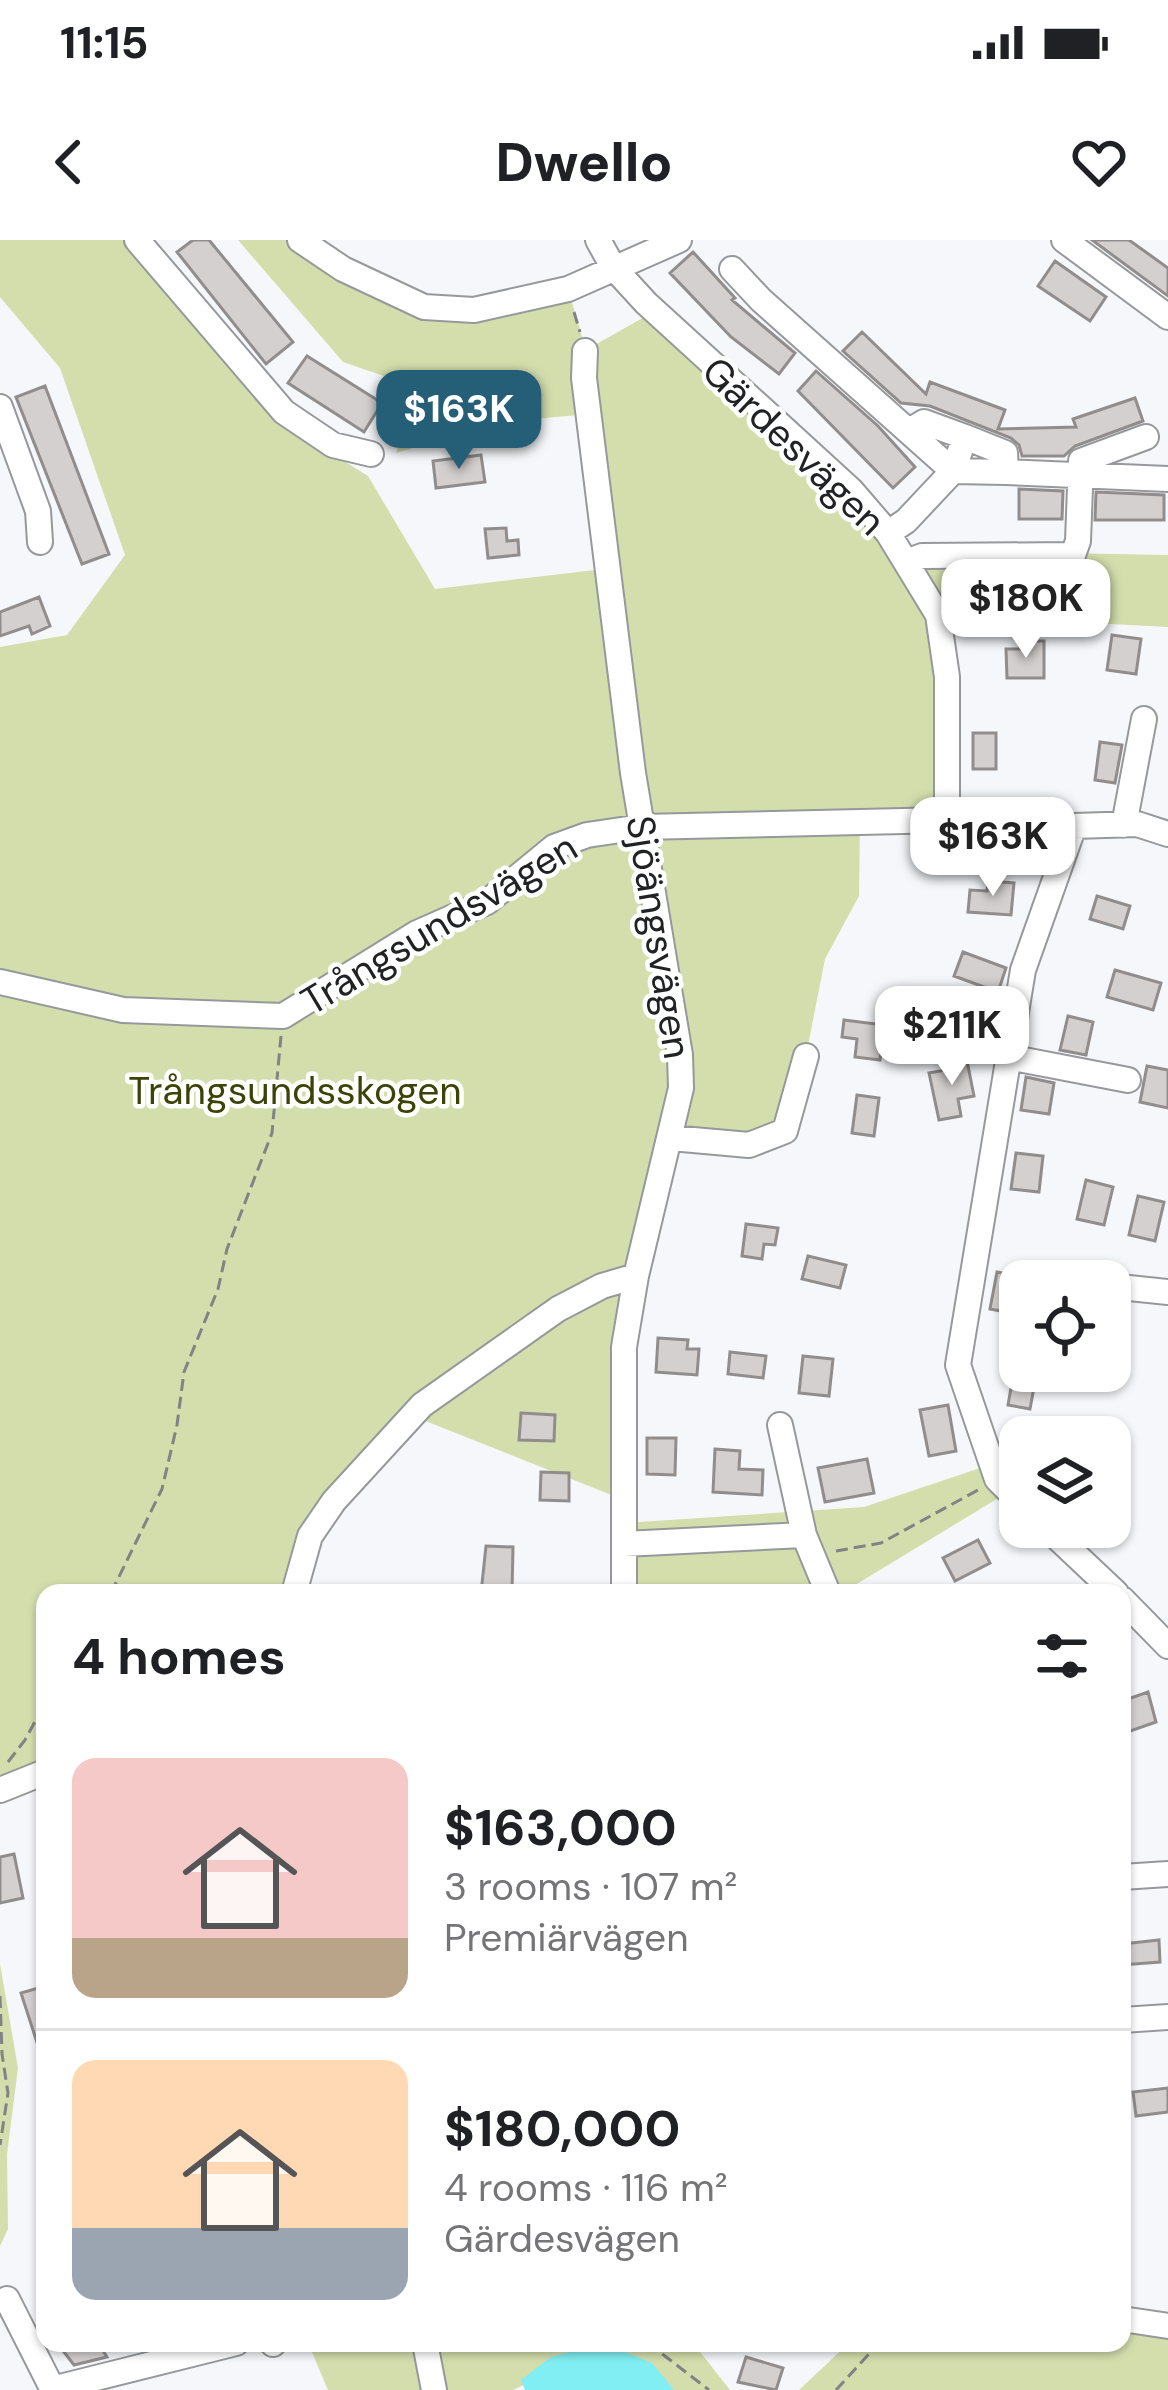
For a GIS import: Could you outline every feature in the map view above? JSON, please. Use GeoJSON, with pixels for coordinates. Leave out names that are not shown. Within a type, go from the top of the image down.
{"type":"FeatureCollection","features":[{"type":"Feature","properties":{"kind":"street"},"geometry":{"type":"LineString","coordinates":[[137,240],[284,412],[333,445],[371,454]]}},
{"type":"Feature","properties":{"kind":"street"},"geometry":{"type":"LineString","coordinates":[[300,240],[343,269],[424,307],[474,310],[568,289],[679,240]]}},
{"type":"Feature","properties":{"kind":"street","name":"Gärdesvägen"},"geometry":{"type":"LineString","coordinates":[[598,240],[613,267],[682,338],[851,490],[888,533],[938,615],[947,677],[947,820]]}},
{"type":"Feature","properties":{"kind":"street"},"geometry":{"type":"LineString","coordinates":[[1064,240],[1168,316]]}},
{"type":"Feature","properties":{"kind":"street"},"geometry":{"type":"LineString","coordinates":[[732,269],[952,471],[1168,479]]}},
{"type":"Feature","properties":{"kind":"street","name":"Sjöängsvägen"},"geometry":{"type":"LineString","coordinates":[[585,351],[584,378],[641,827],[680,1055],[681,1088],[624,1347],[624,1584]]}},
{"type":"Feature","properties":{"kind":"street"},"geometry":{"type":"LineString","coordinates":[[0,406],[38,511],[40,542]]}},
{"type":"Feature","properties":{"kind":"street"},"geometry":{"type":"LineString","coordinates":[[909,431],[924,422],[1004,453],[1006,472]]}},
{"type":"Feature","properties":{"kind":"street"},"geometry":{"type":"LineString","coordinates":[[888,533],[907,521],[952,471],[964,437]]}},
{"type":"Feature","properties":{"kind":"street"},"geometry":{"type":"LineString","coordinates":[[906,562],[922,556],[1073,555],[1078,541],[1081,461],[1146,437]]}},
{"type":"Feature","properties":{"kind":"street"},"geometry":{"type":"LineString","coordinates":[[1124,825],[1144,718]]}},
{"type":"Feature","properties":{"kind":"street","name":"Trångsundsvägen"},"geometry":{"type":"LineString","coordinates":[[0,982],[123,1010],[283,1016],[417,933],[487,902],[554,847],[587,835],[641,827],[947,820],[1137,824],[1168,834]]}},
{"type":"Feature","properties":{"kind":"street"},"geometry":{"type":"LineString","coordinates":[[997,1479],[958,1365],[1023,970],[1074,826]]}},
{"type":"Feature","properties":{"kind":"street"},"geometry":{"type":"LineString","coordinates":[[671,1138],[749,1145],[785,1131],[806,1056]]}},
{"type":"Feature","properties":{"kind":"street"},"geometry":{"type":"LineString","coordinates":[[1008,1057],[1128,1080]]}},
{"type":"Feature","properties":{"kind":"street"},"geometry":{"type":"LineString","coordinates":[[297,1584],[310,1537],[334,1501],[422,1405],[557,1309],[602,1286],[636,1276]]}},
{"type":"Feature","properties":{"kind":"street"},"geometry":{"type":"LineString","coordinates":[[1131,1288],[1168,1292]]}},
{"type":"Feature","properties":{"kind":"street"},"geometry":{"type":"LineString","coordinates":[[779,1425],[808,1543],[824,1584]]}},
{"type":"Feature","properties":{"kind":"street"},"geometry":{"type":"LineString","coordinates":[[624,1544],[808,1543]]}},
{"type":"Feature","properties":{"kind":"street"},"geometry":{"type":"LineString","coordinates":[[1068,1548],[1106,1584]]}},
{"type":"Feature","properties":{"kind":"street"},"geometry":{"type":"LineString","coordinates":[[1131,1608],[1168,1646]]}},
{"type":"Feature","properties":{"kind":"street"},"geometry":{"type":"LineString","coordinates":[[0,1790],[36,1776]]}},
{"type":"Feature","properties":{"kind":"street"},"geometry":{"type":"LineString","coordinates":[[1131,1876],[1168,1874]]}},
{"type":"Feature","properties":{"kind":"street"},"geometry":{"type":"LineString","coordinates":[[1131,2019],[1168,2017]]}},
{"type":"Feature","properties":{"kind":"street"},"geometry":{"type":"LineString","coordinates":[[7,2299],[52,2390],[201,2352]]}},
{"type":"Feature","properties":{"kind":"street"},"geometry":{"type":"LineString","coordinates":[[1131,2320],[1168,2326]]}},
{"type":"Feature","properties":{"kind":"street"},"geometry":{"type":"LineString","coordinates":[[427,2352],[434,2390]]}},
{"type":"Feature","properties":{"kind":"path"},"geometry":{"type":"LineString","coordinates":[[568,289],[585,351]]}},
{"type":"Feature","properties":{"kind":"path"},"geometry":{"type":"LineString","coordinates":[[115,1584],[162,1490],[184,1372],[272,1132],[283,1016]]}},
{"type":"Feature","properties":{"kind":"path"},"geometry":{"type":"LineString","coordinates":[[808,1543],[846,1550],[881,1544],[997,1479]]}},
{"type":"Feature","properties":{"kind":"path"},"geometry":{"type":"LineString","coordinates":[[0,1772],[36,1720]]}},
{"type":"Feature","properties":{"kind":"path"},"geometry":{"type":"LineString","coordinates":[[0,1996],[8,2093],[0,2145]]}},
{"type":"Feature","properties":{"kind":"path"},"geometry":{"type":"LineString","coordinates":[[660,2352],[710,2390]]}},
{"type":"Feature","properties":{"kind":"path"},"geometry":{"type":"LineString","coordinates":[[836,2390],[871,2352]]}},
{"type":"Feature","properties":{"kind":"green space","name":"Trångsundsskogen"},"geometry":{"type":"Polygon","coordinates":[[[0,240],[128,240],[294,430],[368,476],[435,589],[595,570],[635,793],[588,414],[502,422],[396,453],[415,401],[404,383],[343,362],[238,240],[300,240],[424,307],[568,289],[586,350],[655,311],[899,550],[1168,555],[1168,627],[938,615],[947,820],[860,822],[859,896],[825,959],[785,1131],[671,1138],[636,1276],[624,1500],[413,1416],[334,1501],[298,1584],[36,1584],[36,1776],[0,1790],[0,647],[67,635],[125,555],[60,368],[0,297],[0,240]]]}},
{"type":"Feature","properties":{"kind":"green space"},"geometry":{"type":"Polygon","coordinates":[[[992,1464],[999,1474],[999,1498],[857,1584],[624,1584],[624,1523],[864,1507],[992,1464]]]}},
{"type":"Feature","properties":{"kind":"green space"},"geometry":{"type":"Polygon","coordinates":[[[0,1964],[18,2068],[7,2154],[8,2229],[0,2246],[0,1964]]]}},
{"type":"Feature","properties":{"kind":"green space"},"geometry":{"type":"Polygon","coordinates":[[[1131,2320],[1168,2326],[1168,2390],[799,2390],[839,2352],[1131,2352],[1131,2320]]]}},
{"type":"Feature","properties":{"kind":"green space"},"geometry":{"type":"Polygon","coordinates":[[[312,2352],[427,2352],[434,2390],[328,2390],[312,2352]]]}},
{"type":"Feature","properties":{"kind":"green space"},"geometry":{"type":"Polygon","coordinates":[[[437,2352],[700,2352],[730,2390],[535,2390],[528,2383],[513,2390],[448,2390],[437,2352]]]}},
{"type":"Feature","properties":{"kind":"water"},"geometry":{"type":"Polygon","coordinates":[[[570,2352],[625,2352],[652,2363],[674,2390],[525,2390],[521,2380],[551,2357],[570,2352]]]}},
{"type":"Feature","properties":{"kind":"building"},"geometry":{"type":"Polygon","coordinates":[[[193,240],[209,240],[293,342],[266,364],[177,252],[193,240]]]}},
{"type":"Feature","properties":{"kind":"building"},"geometry":{"type":"Polygon","coordinates":[[[1092,240],[1129,240],[1168,268],[1168,296],[1092,240]]]}},
{"type":"Feature","properties":{"kind":"building"},"geometry":{"type":"Polygon","coordinates":[[[693,252],[735,298],[732,300],[795,353],[779,374],[731,337],[670,273],[693,252]]]}},
{"type":"Feature","properties":{"kind":"building"},"geometry":{"type":"Polygon","coordinates":[[[1055,261],[1106,297],[1090,321],[1038,286],[1055,261]]]}},
{"type":"Feature","properties":{"kind":"building"},"geometry":{"type":"Polygon","coordinates":[[[862,332],[926,394],[930,382],[1005,410],[998,429],[1076,427],[1073,419],[1135,398],[1143,421],[1075,446],[1064,456],[1022,456],[1011,438],[930,406],[901,403],[843,351],[862,332]]]}},
{"type":"Feature","properties":{"kind":"building"},"geometry":{"type":"Polygon","coordinates":[[[307,356],[382,403],[364,432],[288,383],[307,356]]]}},
{"type":"Feature","properties":{"kind":"building"},"geometry":{"type":"Polygon","coordinates":[[[816,371],[878,426],[915,467],[893,488],[798,391],[816,371]]]}},
{"type":"Feature","properties":{"kind":"building"},"geometry":{"type":"Polygon","coordinates":[[[45,386],[109,554],[82,564],[16,397],[45,386]]]}},
{"type":"Feature","properties":{"kind":"building"},"geometry":{"type":"Polygon","coordinates":[[[481,455],[485,482],[436,488],[433,461],[481,455]]]}},
{"type":"Feature","properties":{"kind":"building"},"geometry":{"type":"Polygon","coordinates":[[[1019,489],[1063,491],[1062,519],[1019,519],[1019,489]]]}},
{"type":"Feature","properties":{"kind":"building"},"geometry":{"type":"Polygon","coordinates":[[[1096,492],[1164,495],[1164,520],[1095,520],[1096,492]]]}},
{"type":"Feature","properties":{"kind":"building"},"geometry":{"type":"Polygon","coordinates":[[[506,528],[507,541],[518,540],[519,555],[488,558],[485,529],[506,528]]]}},
{"type":"Feature","properties":{"kind":"building"},"geometry":{"type":"Polygon","coordinates":[[[39,597],[50,626],[32,634],[29,626],[0,636],[0,612],[39,597]]]}},
{"type":"Feature","properties":{"kind":"building"},"geometry":{"type":"Polygon","coordinates":[[[1112,635],[1141,639],[1136,674],[1107,670],[1112,635]]]}},
{"type":"Feature","properties":{"kind":"building"},"geometry":{"type":"Polygon","coordinates":[[[1020,641],[1044,641],[1044,678],[1007,678],[1006,649],[1020,649],[1020,641]]]}},
{"type":"Feature","properties":{"kind":"building"},"geometry":{"type":"Polygon","coordinates":[[[973,733],[996,733],[996,769],[973,769],[973,733]]]}},
{"type":"Feature","properties":{"kind":"building"},"geometry":{"type":"Polygon","coordinates":[[[1100,742],[1122,745],[1115,783],[1095,780],[1100,742]]]}},
{"type":"Feature","properties":{"kind":"building"},"geometry":{"type":"Polygon","coordinates":[[[988,881],[1014,883],[1011,915],[968,912],[970,890],[987,891],[988,881]]]}},
{"type":"Feature","properties":{"kind":"building"},"geometry":{"type":"Polygon","coordinates":[[[1097,896],[1130,906],[1123,929],[1090,919],[1097,896]]]}},
{"type":"Feature","properties":{"kind":"building"},"geometry":{"type":"Polygon","coordinates":[[[963,952],[1006,968],[998,992],[954,976],[963,952]]]}},
{"type":"Feature","properties":{"kind":"building"},"geometry":{"type":"Polygon","coordinates":[[[1115,970],[1161,983],[1153,1010],[1107,997],[1115,970]]]}},
{"type":"Feature","properties":{"kind":"building"},"geometry":{"type":"Polygon","coordinates":[[[1068,1016],[1093,1022],[1086,1055],[1060,1050],[1068,1016]]]}},
{"type":"Feature","properties":{"kind":"building"},"geometry":{"type":"Polygon","coordinates":[[[844,1020],[884,1025],[880,1060],[855,1057],[857,1039],[842,1037],[844,1020]]]}},
{"type":"Feature","properties":{"kind":"building"},"geometry":{"type":"Polygon","coordinates":[[[966,1056],[974,1096],[958,1099],[961,1116],[939,1120],[929,1073],[951,1069],[949,1059],[966,1056]]]}},
{"type":"Feature","properties":{"kind":"building"},"geometry":{"type":"Polygon","coordinates":[[[1147,1066],[1168,1070],[1168,1108],[1140,1102],[1147,1066]]]}},
{"type":"Feature","properties":{"kind":"building"},"geometry":{"type":"Polygon","coordinates":[[[1026,1077],[1054,1083],[1049,1114],[1021,1110],[1026,1077]]]}},
{"type":"Feature","properties":{"kind":"building"},"geometry":{"type":"Polygon","coordinates":[[[857,1095],[879,1098],[874,1136],[852,1133],[857,1095]]]}},
{"type":"Feature","properties":{"kind":"building"},"geometry":{"type":"Polygon","coordinates":[[[1016,1153],[1043,1156],[1039,1192],[1011,1189],[1016,1153]]]}},
{"type":"Feature","properties":{"kind":"building"},"geometry":{"type":"Polygon","coordinates":[[[1086,1180],[1113,1187],[1104,1225],[1077,1219],[1086,1180]]]}},
{"type":"Feature","properties":{"kind":"building"},"geometry":{"type":"Polygon","coordinates":[[[1138,1196],[1164,1202],[1155,1241],[1129,1235],[1138,1196]]]}},
{"type":"Feature","properties":{"kind":"building"},"geometry":{"type":"Polygon","coordinates":[[[746,1224],[778,1228],[775,1245],[764,1244],[762,1259],[742,1256],[746,1224]]]}},
{"type":"Feature","properties":{"kind":"building"},"geometry":{"type":"Polygon","coordinates":[[[808,1256],[846,1265],[840,1288],[802,1279],[808,1256]]]}},
{"type":"Feature","properties":{"kind":"building"},"geometry":{"type":"Polygon","coordinates":[[[997,1272],[999,1272],[999,1311],[990,1309],[997,1272]]]}},
{"type":"Feature","properties":{"kind":"building"},"geometry":{"type":"Polygon","coordinates":[[[658,1338],[688,1340],[687,1349],[699,1349],[697,1375],[656,1372],[658,1338]]]}},
{"type":"Feature","properties":{"kind":"building"},"geometry":{"type":"Polygon","coordinates":[[[730,1352],[766,1356],[763,1378],[728,1374],[730,1352]]]}},
{"type":"Feature","properties":{"kind":"building"},"geometry":{"type":"Polygon","coordinates":[[[803,1356],[833,1359],[829,1396],[799,1393],[803,1356]]]}},
{"type":"Feature","properties":{"kind":"building"},"geometry":{"type":"Polygon","coordinates":[[[1010,1392],[1033,1392],[1030,1409],[1008,1405],[1010,1392]]]}},
{"type":"Feature","properties":{"kind":"building"},"geometry":{"type":"Polygon","coordinates":[[[948,1405],[956,1451],[929,1456],[920,1410],[948,1405]]]}},
{"type":"Feature","properties":{"kind":"building"},"geometry":{"type":"Polygon","coordinates":[[[521,1413],[555,1415],[554,1441],[519,1440],[521,1413]]]}},
{"type":"Feature","properties":{"kind":"building"},"geometry":{"type":"Polygon","coordinates":[[[647,1438],[676,1438],[675,1475],[647,1474],[647,1438]]]}},
{"type":"Feature","properties":{"kind":"building"},"geometry":{"type":"Polygon","coordinates":[[[715,1449],[740,1451],[739,1469],[763,1470],[762,1495],[713,1492],[715,1449]]]}},
{"type":"Feature","properties":{"kind":"building"},"geometry":{"type":"Polygon","coordinates":[[[867,1459],[874,1493],[825,1502],[818,1468],[867,1459]]]}},
{"type":"Feature","properties":{"kind":"building"},"geometry":{"type":"Polygon","coordinates":[[[541,1472],[569,1473],[569,1501],[540,1500],[541,1472]]]}},
{"type":"Feature","properties":{"kind":"building"},"geometry":{"type":"Polygon","coordinates":[[[978,1540],[990,1563],[955,1581],[943,1558],[978,1540]]]}},
{"type":"Feature","properties":{"kind":"building"},"geometry":{"type":"Polygon","coordinates":[[[486,1546],[513,1547],[512,1584],[482,1584],[486,1546]]]}},
{"type":"Feature","properties":{"kind":"building"},"geometry":{"type":"Polygon","coordinates":[[[1148,1692],[1156,1722],[1131,1731],[1131,1698],[1148,1692]]]}},
{"type":"Feature","properties":{"kind":"building"},"geometry":{"type":"Polygon","coordinates":[[[14,1854],[23,1898],[0,1903],[0,1857],[14,1854]]]}},
{"type":"Feature","properties":{"kind":"building"},"geometry":{"type":"Polygon","coordinates":[[[1159,1940],[1160,1962],[1131,1964],[1131,1943],[1159,1940]]]}},
{"type":"Feature","properties":{"kind":"building"},"geometry":{"type":"Polygon","coordinates":[[[36,1989],[36,2039],[21,1993],[36,1989]]]}},
{"type":"Feature","properties":{"kind":"building"},"geometry":{"type":"Polygon","coordinates":[[[1168,2088],[1168,2112],[1136,2116],[1133,2092],[1168,2088]]]}},
{"type":"Feature","properties":{"kind":"building"},"geometry":{"type":"Polygon","coordinates":[[[64,2352],[104,2352],[107,2357],[74,2365],[64,2352]]]}},
{"type":"Feature","properties":{"kind":"building"},"geometry":{"type":"Polygon","coordinates":[[[746,2357],[783,2368],[776,2390],[738,2382],[746,2357]]]}}]}
